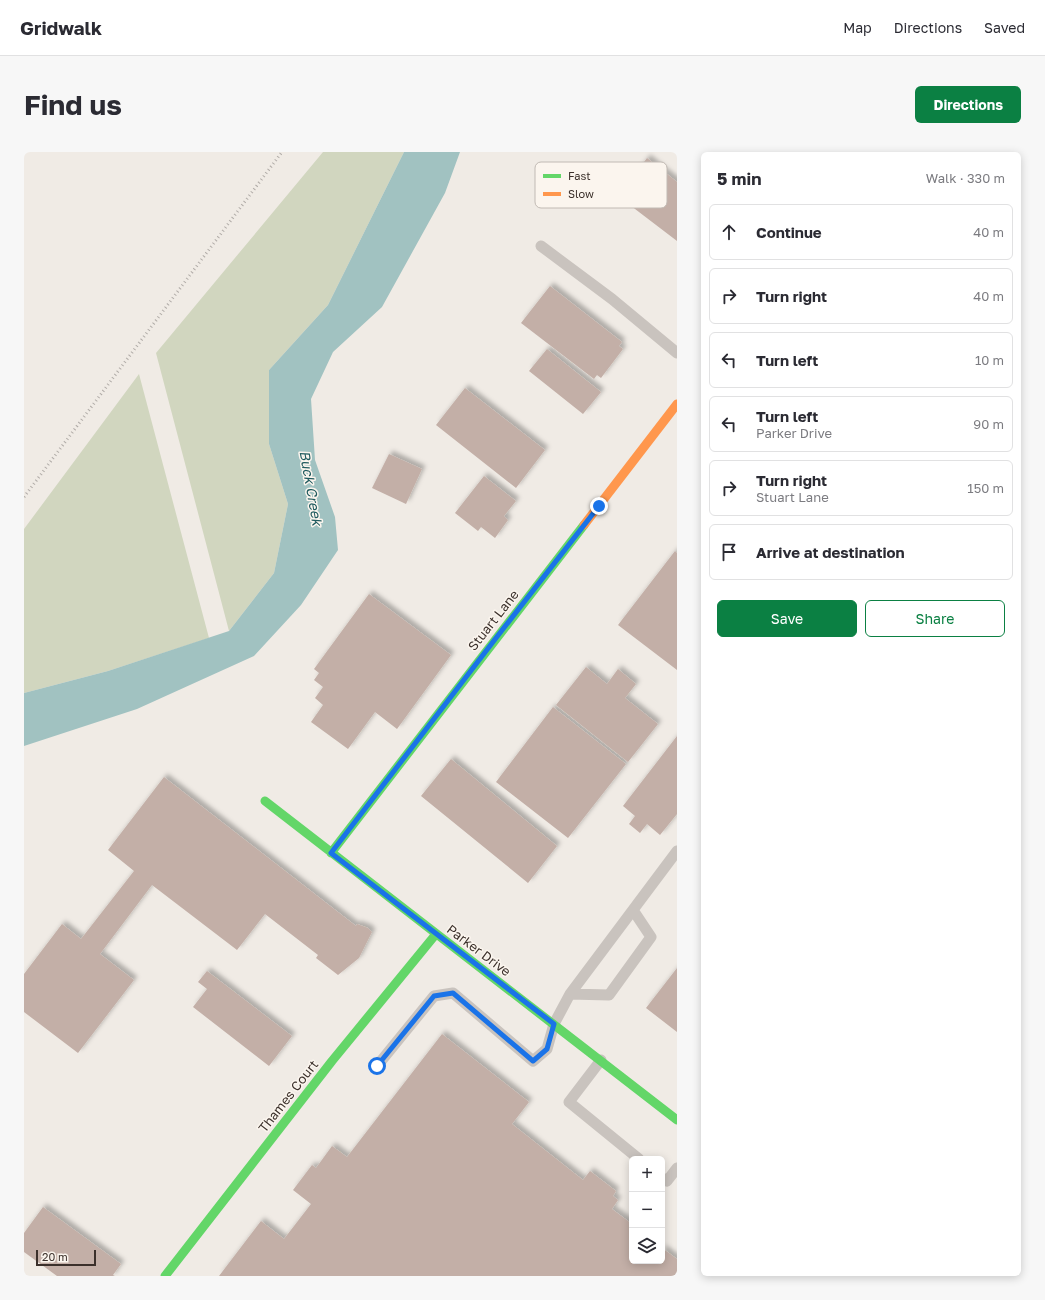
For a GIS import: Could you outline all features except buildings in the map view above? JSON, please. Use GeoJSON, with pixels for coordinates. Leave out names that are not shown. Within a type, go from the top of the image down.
{"type":"FeatureCollection","features":[{"type":"Feature","properties":{"kind":"street","name":"Stuart Lane"},"geometry":{"type":"LineString","coordinates":[[331,853],[677,404]]}},
{"type":"Feature","properties":{"kind":"street","name":"Parker Drive"},"geometry":{"type":"LineString","coordinates":[[265,801],[677,1120]]}},
{"type":"Feature","properties":{"kind":"street","name":"Thames Court"},"geometry":{"type":"LineString","coordinates":[[165,1276],[286,1119],[403,972],[436,934]]}},
{"type":"Feature","properties":{"kind":"lane"},"geometry":{"type":"LineString","coordinates":[[541,246],[612,299],[677,353]]}},
{"type":"Feature","properties":{"kind":"lane"},"geometry":{"type":"LineString","coordinates":[[377,1066],[434,996],[453,993],[533,1061],[547,1049],[554,1024],[570,994],[677,851]]}},
{"type":"Feature","properties":{"kind":"lane"},"geometry":{"type":"LineString","coordinates":[[570,994],[609,995],[651,937],[633,910]]}},
{"type":"Feature","properties":{"kind":"lane"},"geometry":{"type":"LineString","coordinates":[[600,1060],[569,1102],[635,1156]]}},
{"type":"Feature","properties":{"kind":"lane"},"geometry":{"type":"LineString","coordinates":[[665,1180],[667,1181],[677,1168]]}},
{"type":"Feature","properties":{"kind":"green space"},"geometry":{"type":"Polygon","coordinates":[[[323,152],[404,152],[328,305],[269,370],[269,444],[288,504],[274,573],[229,631],[156,353],[323,152]]]}},
{"type":"Feature","properties":{"kind":"green space"},"geometry":{"type":"Polygon","coordinates":[[[139,374],[209,638],[108,671],[24,693],[24,529],[139,374]]]}},
{"type":"Feature","properties":{"kind":"water","name":"Buck Creek"},"geometry":{"type":"Polygon","coordinates":[[[404,152],[460,152],[445,193],[382,307],[333,352],[311,399],[315,460],[335,517],[338,550],[301,605],[254,656],[137,709],[24,746],[24,693],[108,671],[229,631],[274,573],[288,504],[269,444],[269,370],[328,305],[404,152]]]}},
{"type":"Feature","properties":{"kind":"railway"},"geometry":{"type":"LineString","coordinates":[[24,497],[282,152]]}},
{"type":"Feature","properties":{"kind":"traffic: fast"},"geometry":{"type":"LineString","coordinates":[[331,853],[584,525]]}},
{"type":"Feature","properties":{"kind":"traffic: fast"},"geometry":{"type":"LineString","coordinates":[[265,801],[677,1120]]}},
{"type":"Feature","properties":{"kind":"traffic: fast"},"geometry":{"type":"LineString","coordinates":[[165,1276],[332,1061],[436,934]]}},
{"type":"Feature","properties":{"kind":"traffic: slow"},"geometry":{"type":"LineString","coordinates":[[584,525],[677,404]]}},
{"type":"Feature","properties":{"kind":"route"},"geometry":{"type":"LineString","coordinates":[[377,1066],[434,996],[453,993],[533,1061],[547,1049],[554,1024],[331,853],[599,506]]}}]}
